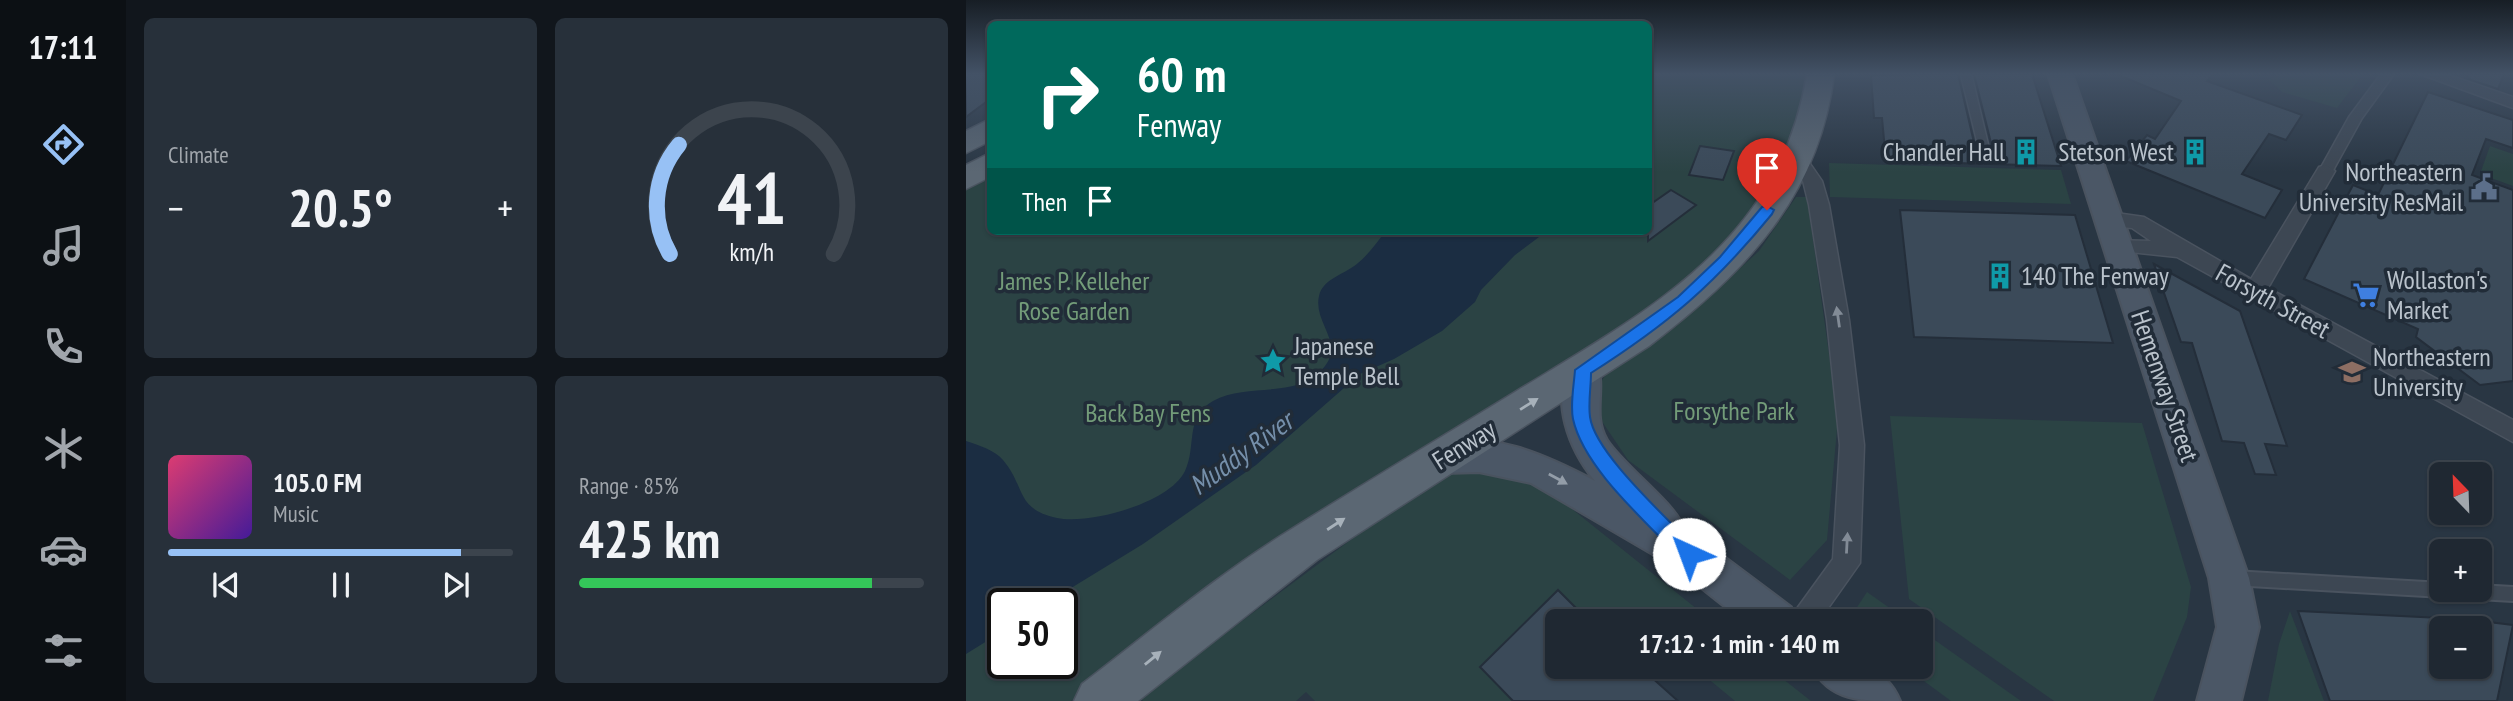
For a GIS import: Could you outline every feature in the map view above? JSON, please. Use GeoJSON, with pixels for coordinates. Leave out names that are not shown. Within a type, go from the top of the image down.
{"type":"FeatureCollection","features":[{"type":"Feature","properties":{"kind":"main road","name":"Fenway"},"geometry":{"type":"LineString","coordinates":[[1099,701],[1293,553],[1652,325],[1718,268],[1767,210],[1797,159],[1812,125],[1815,107]]}},
{"type":"Feature","properties":{"kind":"main road","name":"Hemenway Street"},"geometry":{"type":"LineString","coordinates":[[2071,107],[2229,578],[2238,627],[2219,701]]}},
{"type":"Feature","properties":{"kind":"main road"},"geometry":{"type":"LineString","coordinates":[[966,144],[987,130]]}},
{"type":"Feature","properties":{"kind":"main road"},"geometry":{"type":"LineString","coordinates":[[966,178],[987,165]]}},
{"type":"Feature","properties":{"kind":"main road"},"geometry":{"type":"LineString","coordinates":[[1583,370],[1581,418],[1593,446],[1611,471],[1689,554]]}},
{"type":"Feature","properties":{"kind":"main road"},"geometry":{"type":"LineString","coordinates":[[1444,457],[1479,456],[1539,469],[1689,554],[1760,609]]}},
{"type":"Feature","properties":{"kind":"main road"},"geometry":{"type":"LineString","coordinates":[[1850,679],[1878,701]]}},
{"type":"Feature","properties":{"kind":"street"},"geometry":{"type":"LineString","coordinates":[[2255,291],[2364,107]]}},
{"type":"Feature","properties":{"kind":"street"},"geometry":{"type":"LineString","coordinates":[[1797,159],[1812,181],[1819,205],[1838,320],[1852,445],[1846,563],[1811,609]]}},
{"type":"Feature","properties":{"kind":"street","name":"Forsyth Street"},"geometry":{"type":"LineString","coordinates":[[2113,232],[2181,250],[2513,432]]}},
{"type":"Feature","properties":{"kind":"lane"},"geometry":{"type":"LineString","coordinates":[[1974,107],[1984,149]]}},
{"type":"Feature","properties":{"kind":"lane"},"geometry":{"type":"LineString","coordinates":[[2229,578],[2513,594]]}},
{"type":"Feature","properties":{"kind":"green space","name":"Back Bay Fens"},"geometry":{"type":"Polygon","coordinates":[[[1652,107],[1803,107],[1794,144],[1751,214],[1706,264],[1640,317],[1123,660],[1071,701],[966,701],[966,187],[987,174],[987,235],[1652,235],[1652,107]]]}},
{"type":"Feature","properties":{"kind":"green space"},"geometry":{"type":"Polygon","coordinates":[[[2490,146],[2513,154],[2513,186],[2480,174],[2490,146]]]}},
{"type":"Feature","properties":{"kind":"green space"},"geometry":{"type":"Polygon","coordinates":[[[1829,163],[2061,170],[2071,204],[1830,197],[1829,163]]]}},
{"type":"Feature","properties":{"kind":"green space","name":"Forsythe Park"},"geometry":{"type":"Polygon","coordinates":[[[1796,197],[1807,197],[1838,418],[1827,540],[1790,580],[1628,460],[1603,423],[1597,406],[1597,388],[1610,368],[1675,327],[1759,251],[1796,197]]]}},
{"type":"Feature","properties":{"kind":"green space"},"geometry":{"type":"Polygon","coordinates":[[[1890,416],[2142,423],[2191,587],[2187,617],[2153,701],[2054,701],[1933,616],[1933,609],[1923,609],[1909,599],[1890,416]]]}},
{"type":"Feature","properties":{"kind":"green space"},"geometry":{"type":"Polygon","coordinates":[[[1499,468],[1547,489],[1697,609],[1575,609],[1556,592],[1480,667],[1513,701],[1315,701],[1306,692],[1296,701],[1143,701],[1140,697],[1427,483],[1466,469],[1499,468]]]}},
{"type":"Feature","properties":{"kind":"green space"},"geometry":{"type":"Polygon","coordinates":[[[1867,592],[1891,609],[1856,609],[1867,592]]]}},
{"type":"Feature","properties":{"kind":"green space"},"geometry":{"type":"Polygon","coordinates":[[[2290,611],[2324,701],[2268,701],[2279,644],[2290,611]]]}},
{"type":"Feature","properties":{"kind":"green space"},"geometry":{"type":"Polygon","coordinates":[[[1933,639],[2021,701],[1951,701],[1921,679],[1933,679],[1933,639]]]}},
{"type":"Feature","properties":{"kind":"green space"},"geometry":{"type":"Polygon","coordinates":[[[1708,679],[1783,679],[1811,701],[1735,701],[1708,679]]]}},
{"type":"Feature","properties":{"kind":"water","name":"Muddy River"},"geometry":{"type":"Polygon","coordinates":[[[1383,235],[1542,235],[1515,255],[1481,290],[1475,302],[1442,331],[1394,359],[1360,374],[1256,465],[1143,544],[1071,588],[987,588],[987,641],[966,654],[966,441],[1000,456],[1028,503],[1044,514],[1057,518],[1088,518],[1108,515],[1146,502],[1177,482],[1185,471],[1198,416],[1213,401],[1227,395],[1301,383],[1314,377],[1325,366],[1331,349],[1318,305],[1321,290],[1362,259],[1383,235]]]}},
{"type":"Feature","properties":{"kind":"building"},"geometry":{"type":"Polygon","coordinates":[[[966,107],[980,107],[966,117],[966,107]]]}},
{"type":"Feature","properties":{"kind":"building"},"geometry":{"type":"Polygon","coordinates":[[[1873,107],[1966,107],[1976,151],[1985,157],[1992,147],[1982,107],[2042,107],[2061,166],[1886,161],[1882,118],[1874,118],[1873,107]]]}},
{"type":"Feature","properties":{"kind":"building","name":"Stetson West"},"geometry":{"type":"Polygon","coordinates":[[[2177,107],[2279,107],[2302,115],[2286,140],[2269,134],[2242,174],[2282,190],[2265,218],[2126,161],[2147,135],[2155,139],[2177,107]]]}},
{"type":"Feature","properties":{"kind":"building"},"geometry":{"type":"Polygon","coordinates":[[[2421,107],[2473,107],[2513,120],[2513,148],[2486,139],[2472,175],[2513,190],[2513,381],[2480,385],[2416,337],[2418,329],[2304,279],[2353,185],[2378,195],[2421,107]]]}},
{"type":"Feature","properties":{"kind":"building"},"geometry":{"type":"Polygon","coordinates":[[[1700,146],[1734,151],[1723,180],[1689,175],[1700,146]]]}},
{"type":"Feature","properties":{"kind":"building"},"geometry":{"type":"Polygon","coordinates":[[[1671,190],[1696,205],[1648,241],[1648,235],[1652,235],[1652,203],[1671,190]]]}},
{"type":"Feature","properties":{"kind":"building","name":"140 The Fenway"},"geometry":{"type":"Polygon","coordinates":[[[1900,210],[2075,215],[2113,343],[1914,337],[1900,210]]]}},
{"type":"Feature","properties":{"kind":"building"},"geometry":{"type":"Polygon","coordinates":[[[2154,264],[2240,311],[2287,446],[2265,444],[2276,475],[2255,474],[2244,443],[2222,441],[2192,343],[2181,342],[2154,264]]]}},
{"type":"Feature","properties":{"kind":"building"},"geometry":{"type":"Polygon","coordinates":[[[1558,590],[1577,609],[1545,609],[1545,679],[1653,679],[1678,701],[1513,701],[1480,667],[1558,590]]]}},
{"type":"Feature","properties":{"kind":"building"},"geometry":{"type":"Polygon","coordinates":[[[2298,611],[2429,617],[2429,679],[2492,679],[2492,622],[2513,625],[2497,701],[2330,701],[2298,611]]]}},
{"type":"Feature","properties":{"kind":"place","name":"Chandler Hall"},"geometry":{"type":"Point","coordinates":[2026,152]}},
{"type":"Feature","properties":{"kind":"place","name":"Stetson West"},"geometry":{"type":"Point","coordinates":[2195,152]}},
{"type":"Feature","properties":{"kind":"place","name":"Northeastern University ResMail"},"geometry":{"type":"Point","coordinates":[2484,187]}},
{"type":"Feature","properties":{"kind":"place","name":"140 The Fenway"},"geometry":{"type":"Point","coordinates":[2000,276]}},
{"type":"Feature","properties":{"kind":"place","name":"Wollaston's Market"},"geometry":{"type":"Point","coordinates":[2366,295]}},
{"type":"Feature","properties":{"kind":"place","name":"Japanese Temple Bell"},"geometry":{"type":"Point","coordinates":[1273,361]}},
{"type":"Feature","properties":{"kind":"place","name":"Northeastern University"},"geometry":{"type":"Point","coordinates":[2352,372]}},
{"type":"Feature","properties":{"kind":"route"},"geometry":{"type":"LineString","coordinates":[[1689,554],[1611,471],[1593,446],[1581,418],[1583,370],[1652,325],[1698,288],[1742,243],[1767,210]]}},
{"type":"Feature","properties":{"kind":"park label","name":"James P. Kelleher Rose Garden"},"geometry":{"type":"Point","coordinates":[1074,296]}}]}
